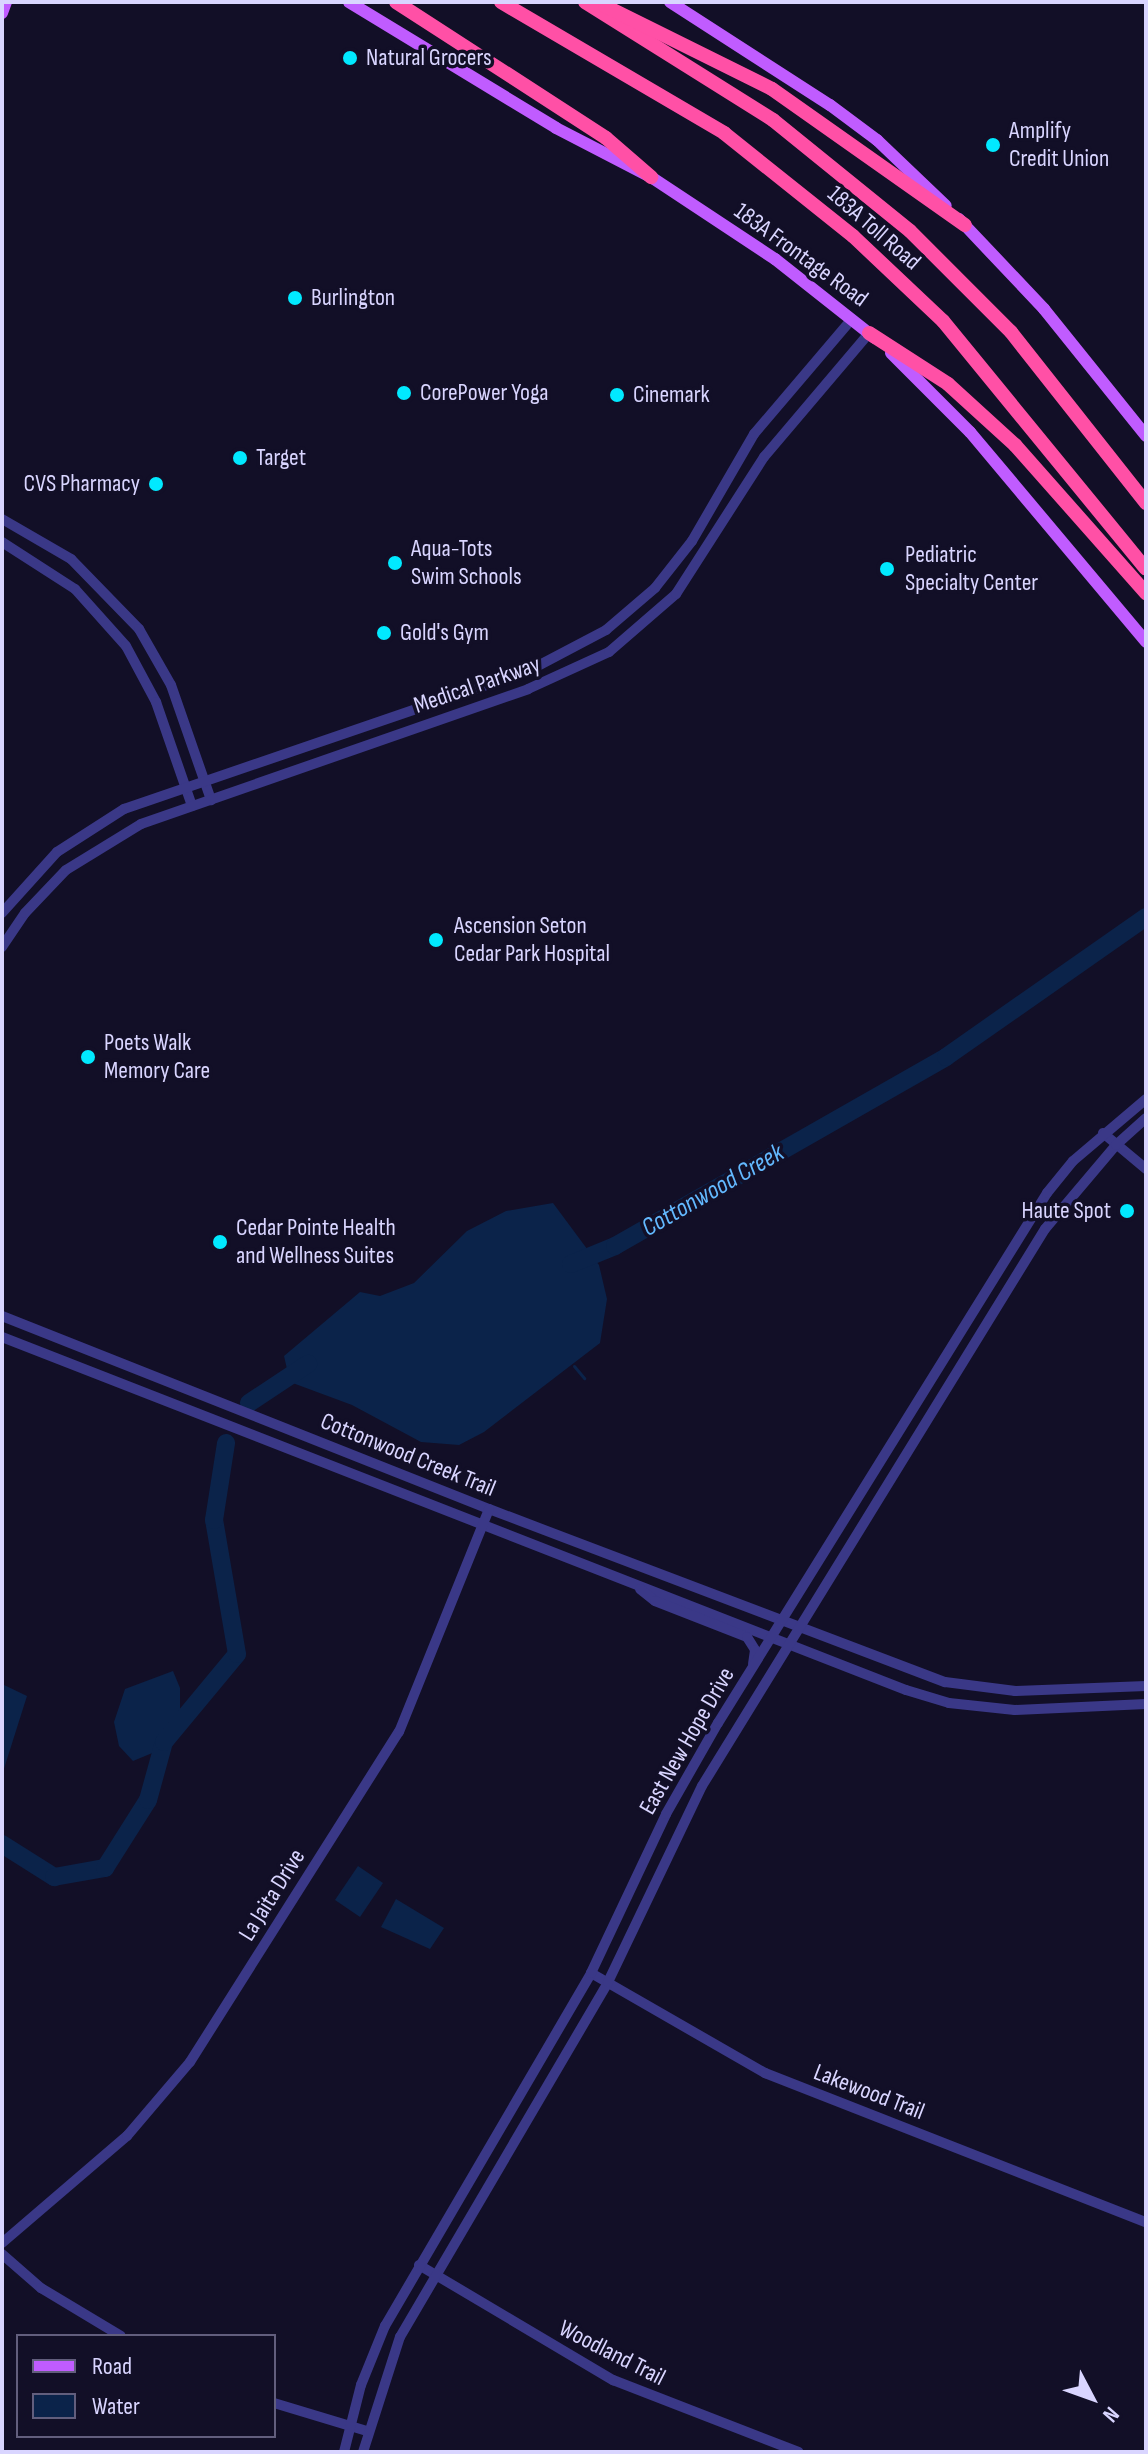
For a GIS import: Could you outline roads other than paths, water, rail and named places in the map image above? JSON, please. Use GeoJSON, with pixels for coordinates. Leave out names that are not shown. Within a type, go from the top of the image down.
{"type":"FeatureCollection","features":[{"type":"Feature","properties":{"kind":"highway"},"geometry":{"type":"LineString","coordinates":[[396,2],[606,138],[651,177]]}},
{"type":"Feature","properties":{"kind":"highway","name":"183A Toll Road"},"geometry":{"type":"LineString","coordinates":[[501,2],[724,133],[853,236],[943,321],[1146,569]]}},
{"type":"Feature","properties":{"kind":"highway","name":"183A Toll Road"},"geometry":{"type":"LineString","coordinates":[[585,2],[773,120],[910,231],[1011,332],[1146,503]]}},
{"type":"Feature","properties":{"kind":"highway"},"geometry":{"type":"LineString","coordinates":[[597,2],[772,89],[965,225]]}},
{"type":"Feature","properties":{"kind":"highway"},"geometry":{"type":"LineString","coordinates":[[869,333],[948,384],[1015,445],[1146,593]]}},
{"type":"Feature","properties":{"kind":"main road"},"geometry":{"type":"LineString","coordinates":[[2,13],[6,2]]}},
{"type":"Feature","properties":{"kind":"main road","name":"183A Frontage Road"},"geometry":{"type":"LineString","coordinates":[[349,2],[556,128],[651,177],[775,259],[852,319],[970,432],[1146,642]]}},
{"type":"Feature","properties":{"kind":"main road"},"geometry":{"type":"LineString","coordinates":[[670,2],[730,37],[877,140],[965,225],[1044,309],[1146,436]]}},
{"type":"Feature","properties":{"kind":"street","name":"Medical Parkway"},"geometry":{"type":"LineString","coordinates":[[2,913],[37,870],[78,836],[124,809],[556,660],[606,630],[655,588],[692,541],[754,434],[852,319]]}},
{"type":"Feature","properties":{"kind":"street","name":"Medical Parkway"},"geometry":{"type":"LineString","coordinates":[[2,947],[45,891],[91,852],[141,824],[563,676],[609,652],[653,617],[708,551],[764,457],[869,333]]}},
{"type":"Feature","properties":{"kind":"street"},"geometry":{"type":"LineString","coordinates":[[2,519],[71,559],[115,599],[151,647],[171,685],[211,800]]}},
{"type":"Feature","properties":{"kind":"street"},"geometry":{"type":"LineString","coordinates":[[692,541],[708,551]]}},
{"type":"Feature","properties":{"kind":"street"},"geometry":{"type":"LineString","coordinates":[[2,542],[58,575],[101,614],[140,668],[192,806]]}},
{"type":"Feature","properties":{"kind":"street"},"geometry":{"type":"LineString","coordinates":[[58,575],[71,559]]}},
{"type":"Feature","properties":{"kind":"street"},"geometry":{"type":"LineString","coordinates":[[481,686],[486,703]]}},
{"type":"Feature","properties":{"kind":"street","name":"East New Hope Drive"},"geometry":{"type":"LineString","coordinates":[[344,2452],[349,2425],[376,2347],[419,2265],[591,1973],[666,1814],[752,1669],[1047,1193],[1103,1133],[1146,1099]]}},
{"type":"Feature","properties":{"kind":"street","name":"East New Hope Drive"},"geometry":{"type":"LineString","coordinates":[[363,2452],[367,2431],[400,2337],[608,1982],[702,1786],[793,1643],[1045,1229],[1116,1145],[1146,1118]]}},
{"type":"Feature","properties":{"kind":"street"},"geometry":{"type":"LineString","coordinates":[[1103,1133],[1146,1169]]}},
{"type":"Feature","properties":{"kind":"street","name":"Cottonwood Creek Trail"},"geometry":{"type":"LineString","coordinates":[[2,1316],[489,1509],[945,1682],[1015,1691],[1146,1686]]}},
{"type":"Feature","properties":{"kind":"street","name":"Cottonwood Creek Trail"},"geometry":{"type":"LineString","coordinates":[[2,1337],[482,1527],[949,1703],[1015,1710],[1146,1704]]}},
{"type":"Feature","properties":{"kind":"street"},"geometry":{"type":"LineString","coordinates":[[941,1363],[953,1379]]}},
{"type":"Feature","properties":{"kind":"street","name":"La Jaita Drive"},"geometry":{"type":"LineString","coordinates":[[2,2243],[127,2136],[190,2062],[399,1732],[489,1509]]}},
{"type":"Feature","properties":{"kind":"street"},"geometry":{"type":"LineString","coordinates":[[629,1580],[655,1601],[747,1637],[755,1650],[752,1669]]}},
{"type":"Feature","properties":{"kind":"street"},"geometry":{"type":"LineString","coordinates":[[1015,1691],[1015,1710]]}},
{"type":"Feature","properties":{"kind":"street","name":"Lakewood Trail"},"geometry":{"type":"LineString","coordinates":[[591,1973],[727,2053],[805,2090],[1146,2222]]}},
{"type":"Feature","properties":{"kind":"street"},"geometry":{"type":"LineString","coordinates":[[2,2254],[41,2288],[118,2334]]}},
{"type":"Feature","properties":{"kind":"street","name":"Woodland Trail"},"geometry":{"type":"LineString","coordinates":[[419,2265],[613,2380],[799,2452]]}},
{"type":"Feature","properties":{"kind":"street"},"geometry":{"type":"LineString","coordinates":[[276,2404],[367,2431]]}},
{"type":"Feature","properties":{"kind":"water"},"geometry":{"type":"Polygon","coordinates":[[[553,1203],[599,1265],[607,1299],[600,1343],[484,1432],[459,1445],[421,1442],[352,1405],[290,1382],[284,1356],[360,1292],[380,1296],[414,1283],[467,1231],[506,1211],[553,1203]]]}},
{"type":"Feature","properties":{"kind":"water"},"geometry":{"type":"Polygon","coordinates":[[[173,1671],[180,1688],[180,1710],[162,1749],[133,1761],[119,1746],[114,1722],[125,1689],[173,1671]]]}},
{"type":"Feature","properties":{"kind":"water"},"geometry":{"type":"Polygon","coordinates":[[[2,1684],[27,1696],[2,1775],[2,1684]]]}},
{"type":"Feature","properties":{"kind":"water"},"geometry":{"type":"Polygon","coordinates":[[[358,1866],[383,1883],[360,1917],[335,1900],[358,1866]]]}},
{"type":"Feature","properties":{"kind":"water"},"geometry":{"type":"Polygon","coordinates":[[[396,1899],[444,1928],[430,1949],[381,1927],[396,1899]]]}},
{"type":"Feature","properties":{"kind":"waterway","name":"Cottonwood Creek"},"geometry":{"type":"LineString","coordinates":[[571,1264],[615,1246],[946,1057],[1146,917]]}},
{"type":"Feature","properties":{"kind":"waterway","name":"Cottonwood Creek"},"geometry":{"type":"LineString","coordinates":[[249,1403],[308,1364]]}},
{"type":"Feature","properties":{"kind":"waterway"},"geometry":{"type":"LineString","coordinates":[[574,1366],[584,1378]]}},
{"type":"Feature","properties":{"kind":"waterway","name":"Cottonwood Creek"},"geometry":{"type":"LineString","coordinates":[[2,1844],[54,1877],[105,1868],[148,1800],[164,1742],[237,1654],[214,1520],[226,1443]]}},
{"type":"Feature","properties":{"kind":"place","name":"Natural Grocers"},"geometry":{"type":"Point","coordinates":[350,58]}},
{"type":"Feature","properties":{"kind":"place","name":"Amplify Credit Union"},"geometry":{"type":"Point","coordinates":[993,145]}},
{"type":"Feature","properties":{"kind":"place","name":"Burlington"},"geometry":{"type":"Point","coordinates":[295,298]}},
{"type":"Feature","properties":{"kind":"place","name":"CorePower Yoga"},"geometry":{"type":"Point","coordinates":[404,393]}},
{"type":"Feature","properties":{"kind":"place","name":"Cinemark"},"geometry":{"type":"Point","coordinates":[617,395]}},
{"type":"Feature","properties":{"kind":"place","name":"Target"},"geometry":{"type":"Point","coordinates":[240,458]}},
{"type":"Feature","properties":{"kind":"place","name":"CVS Pharmacy"},"geometry":{"type":"Point","coordinates":[156,484]}},
{"type":"Feature","properties":{"kind":"place","name":"Aqua-Tots Swim Schools"},"geometry":{"type":"Point","coordinates":[395,563]}},
{"type":"Feature","properties":{"kind":"place","name":"Pediatric Specialty Center"},"geometry":{"type":"Point","coordinates":[887,569]}},
{"type":"Feature","properties":{"kind":"place","name":"Gold's Gym"},"geometry":{"type":"Point","coordinates":[384,633]}},
{"type":"Feature","properties":{"kind":"place","name":"Ascension Seton Cedar Park Hospital"},"geometry":{"type":"Point","coordinates":[436,940]}},
{"type":"Feature","properties":{"kind":"place","name":"Poets Walk Memory Care"},"geometry":{"type":"Point","coordinates":[88,1057]}},
{"type":"Feature","properties":{"kind":"place","name":"Haute Spot"},"geometry":{"type":"Point","coordinates":[1127,1211]}},
{"type":"Feature","properties":{"kind":"place","name":"Cedar Pointe Health and Wellness Suites"},"geometry":{"type":"Point","coordinates":[220,1242]}}]}
